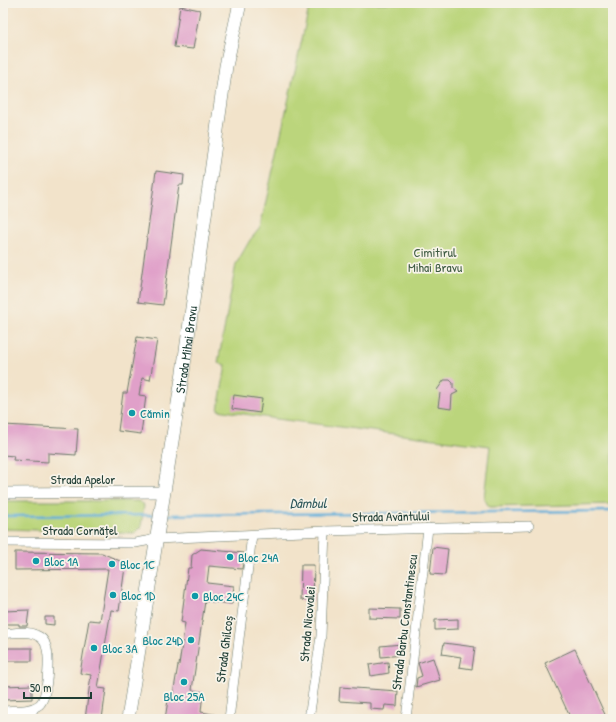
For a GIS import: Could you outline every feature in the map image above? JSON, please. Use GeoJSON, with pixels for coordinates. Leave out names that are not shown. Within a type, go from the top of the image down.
{"type":"FeatureCollection","features":[{"type":"Feature","properties":{"kind":"main road","name":"Strada Mihai Bravu"},"geometry":{"type":"LineString","coordinates":[[128,719],[184,372],[226,66],[240,3]]}},
{"type":"Feature","properties":{"kind":"street","name":"Strada Apelor"},"geometry":{"type":"LineString","coordinates":[[3,493],[164,492]]}},
{"type":"Feature","properties":{"kind":"street","name":"Strada Avântului"},"geometry":{"type":"LineString","coordinates":[[157,535],[252,535],[325,530],[529,526]]}},
{"type":"Feature","properties":{"kind":"street","name":"Strada Barbu Constantinescu"},"geometry":{"type":"LineString","coordinates":[[406,719],[428,528]]}},
{"type":"Feature","properties":{"kind":"street","name":"Strada Nicovalei"},"geometry":{"type":"LineString","coordinates":[[309,719],[321,636],[325,530]]}},
{"type":"Feature","properties":{"kind":"street","name":"Strada Cornățel"},"geometry":{"type":"LineString","coordinates":[[3,542],[135,543],[157,535]]}},
{"type":"Feature","properties":{"kind":"street","name":"Strada Ghilcoș"},"geometry":{"type":"LineString","coordinates":[[229,719],[252,535]]}},
{"type":"Feature","properties":{"kind":"street"},"geometry":{"type":"LineString","coordinates":[[3,634],[29,632],[36,634],[46,645],[48,652],[45,696],[40,704],[34,708],[28,719]]}},
{"type":"Feature","properties":{"kind":"street"},"geometry":{"type":"LineString","coordinates":[[3,710],[34,708]]}},
{"type":"Feature","properties":{"kind":"green space","name":"Cimitirul Mihai Bravu"},"geometry":{"type":"Polygon","coordinates":[[[310,3],[613,3],[613,504],[489,507],[484,498],[490,446],[218,410],[226,365],[218,363],[236,264],[250,240],[260,228],[310,3]]]}},
{"type":"Feature","properties":{"kind":"green space"},"geometry":{"type":"Polygon","coordinates":[[[3,501],[138,501],[144,505],[141,527],[134,533],[3,529],[3,501]]]}},
{"type":"Feature","properties":{"kind":"building"},"geometry":{"type":"Polygon","coordinates":[[[180,6],[200,10],[193,49],[174,47],[180,6]]]}},
{"type":"Feature","properties":{"kind":"building"},"geometry":{"type":"Polygon","coordinates":[[[156,171],[184,175],[183,185],[179,185],[163,305],[138,302],[156,171]]]}},
{"type":"Feature","properties":{"kind":"building"},"geometry":{"type":"Polygon","coordinates":[[[137,337],[157,340],[150,380],[142,378],[139,395],[146,396],[141,434],[118,431],[123,393],[127,393],[137,337]]]}},
{"type":"Feature","properties":{"kind":"building"},"geometry":{"type":"Polygon","coordinates":[[[444,380],[450,380],[453,383],[453,388],[458,392],[452,395],[451,409],[438,407],[440,393],[437,390],[444,380]]]}},
{"type":"Feature","properties":{"kind":"building"},"geometry":{"type":"Polygon","coordinates":[[[234,395],[262,399],[260,413],[232,409],[234,395]]]}},
{"type":"Feature","properties":{"kind":"building"},"geometry":{"type":"Polygon","coordinates":[[[4,425],[78,429],[76,455],[48,453],[48,462],[13,460],[14,456],[3,455],[4,425]]]}},
{"type":"Feature","properties":{"kind":"building"},"geometry":{"type":"Polygon","coordinates":[[[433,547],[448,549],[445,575],[430,574],[433,547]]]}},
{"type":"Feature","properties":{"kind":"building"},"geometry":{"type":"Polygon","coordinates":[[[201,549],[244,553],[242,569],[209,566],[207,583],[234,586],[232,604],[205,601],[192,690],[203,692],[201,712],[218,715],[218,719],[165,719],[169,694],[173,695],[179,665],[185,623],[181,622],[188,568],[191,568],[192,555],[201,549]]]}},
{"type":"Feature","properties":{"kind":"building"},"geometry":{"type":"Polygon","coordinates":[[[15,552],[102,553],[120,561],[125,567],[119,611],[111,610],[98,688],[106,689],[102,719],[85,719],[91,675],[80,673],[89,620],[100,621],[108,569],[15,570],[15,552]]]}},
{"type":"Feature","properties":{"kind":"building"},"geometry":{"type":"Polygon","coordinates":[[[301,565],[314,565],[313,601],[300,600],[301,565]]]}},
{"type":"Feature","properties":{"kind":"building"},"geometry":{"type":"Polygon","coordinates":[[[369,608],[400,609],[400,619],[369,618],[369,608]]]}},
{"type":"Feature","properties":{"kind":"building"},"geometry":{"type":"Polygon","coordinates":[[[29,610],[27,626],[19,626],[19,624],[5,624],[4,611],[29,610]]]}},
{"type":"Feature","properties":{"kind":"building"},"geometry":{"type":"Polygon","coordinates":[[[45,617],[54,617],[54,625],[45,624],[45,617]]]}},
{"type":"Feature","properties":{"kind":"building"},"geometry":{"type":"Polygon","coordinates":[[[458,619],[458,629],[435,630],[435,620],[458,619]]]}},
{"type":"Feature","properties":{"kind":"building"},"geometry":{"type":"Polygon","coordinates":[[[444,643],[475,647],[472,669],[459,667],[461,657],[442,654],[444,643]]]}},
{"type":"Feature","properties":{"kind":"building"},"geometry":{"type":"Polygon","coordinates":[[[402,644],[403,655],[381,657],[380,646],[402,644]]]}},
{"type":"Feature","properties":{"kind":"building"},"geometry":{"type":"Polygon","coordinates":[[[3,648],[32,648],[32,661],[3,661],[3,648]]]}},
{"type":"Feature","properties":{"kind":"building"},"geometry":{"type":"Polygon","coordinates":[[[575,649],[607,719],[571,719],[545,663],[575,649]]]}},
{"type":"Feature","properties":{"kind":"building"},"geometry":{"type":"Polygon","coordinates":[[[433,658],[440,680],[416,687],[417,678],[422,676],[418,663],[433,658]]]}},
{"type":"Feature","properties":{"kind":"building"},"geometry":{"type":"Polygon","coordinates":[[[388,662],[389,673],[371,676],[369,665],[388,662]]]}},
{"type":"Feature","properties":{"kind":"building"},"geometry":{"type":"Polygon","coordinates":[[[32,685],[32,699],[3,700],[3,686],[32,685]]]}},
{"type":"Feature","properties":{"kind":"building"},"geometry":{"type":"Polygon","coordinates":[[[340,687],[398,691],[397,706],[385,705],[384,710],[370,709],[370,703],[339,701],[340,687]]]}},
{"type":"Feature","properties":{"kind":"waterway","name":"Dâmbul"},"geometry":{"type":"LineString","coordinates":[[163,515],[613,511]]}},
{"type":"Feature","properties":{"kind":"waterway","name":"Dâmbul"},"geometry":{"type":"LineString","coordinates":[[3,516],[156,515]]}},
{"type":"Feature","properties":{"kind":"place","name":"Cămin"},"geometry":{"type":"Point","coordinates":[132,413]}},
{"type":"Feature","properties":{"kind":"place","name":"Bloc 24A"},"geometry":{"type":"Point","coordinates":[230,557]}},
{"type":"Feature","properties":{"kind":"place","name":"Bloc 1A"},"geometry":{"type":"Point","coordinates":[36,561]}},
{"type":"Feature","properties":{"kind":"place","name":"Bloc 1C"},"geometry":{"type":"Point","coordinates":[112,564]}},
{"type":"Feature","properties":{"kind":"place","name":"Bloc 1D"},"geometry":{"type":"Point","coordinates":[113,595]}},
{"type":"Feature","properties":{"kind":"place","name":"Bloc 24C"},"geometry":{"type":"Point","coordinates":[195,596]}},
{"type":"Feature","properties":{"kind":"place","name":"Bloc 24D"},"geometry":{"type":"Point","coordinates":[191,640]}},
{"type":"Feature","properties":{"kind":"place","name":"Bloc 3A"},"geometry":{"type":"Point","coordinates":[94,648]}},
{"type":"Feature","properties":{"kind":"place","name":"Bloc 25A"},"geometry":{"type":"Point","coordinates":[184,682]}}]}
